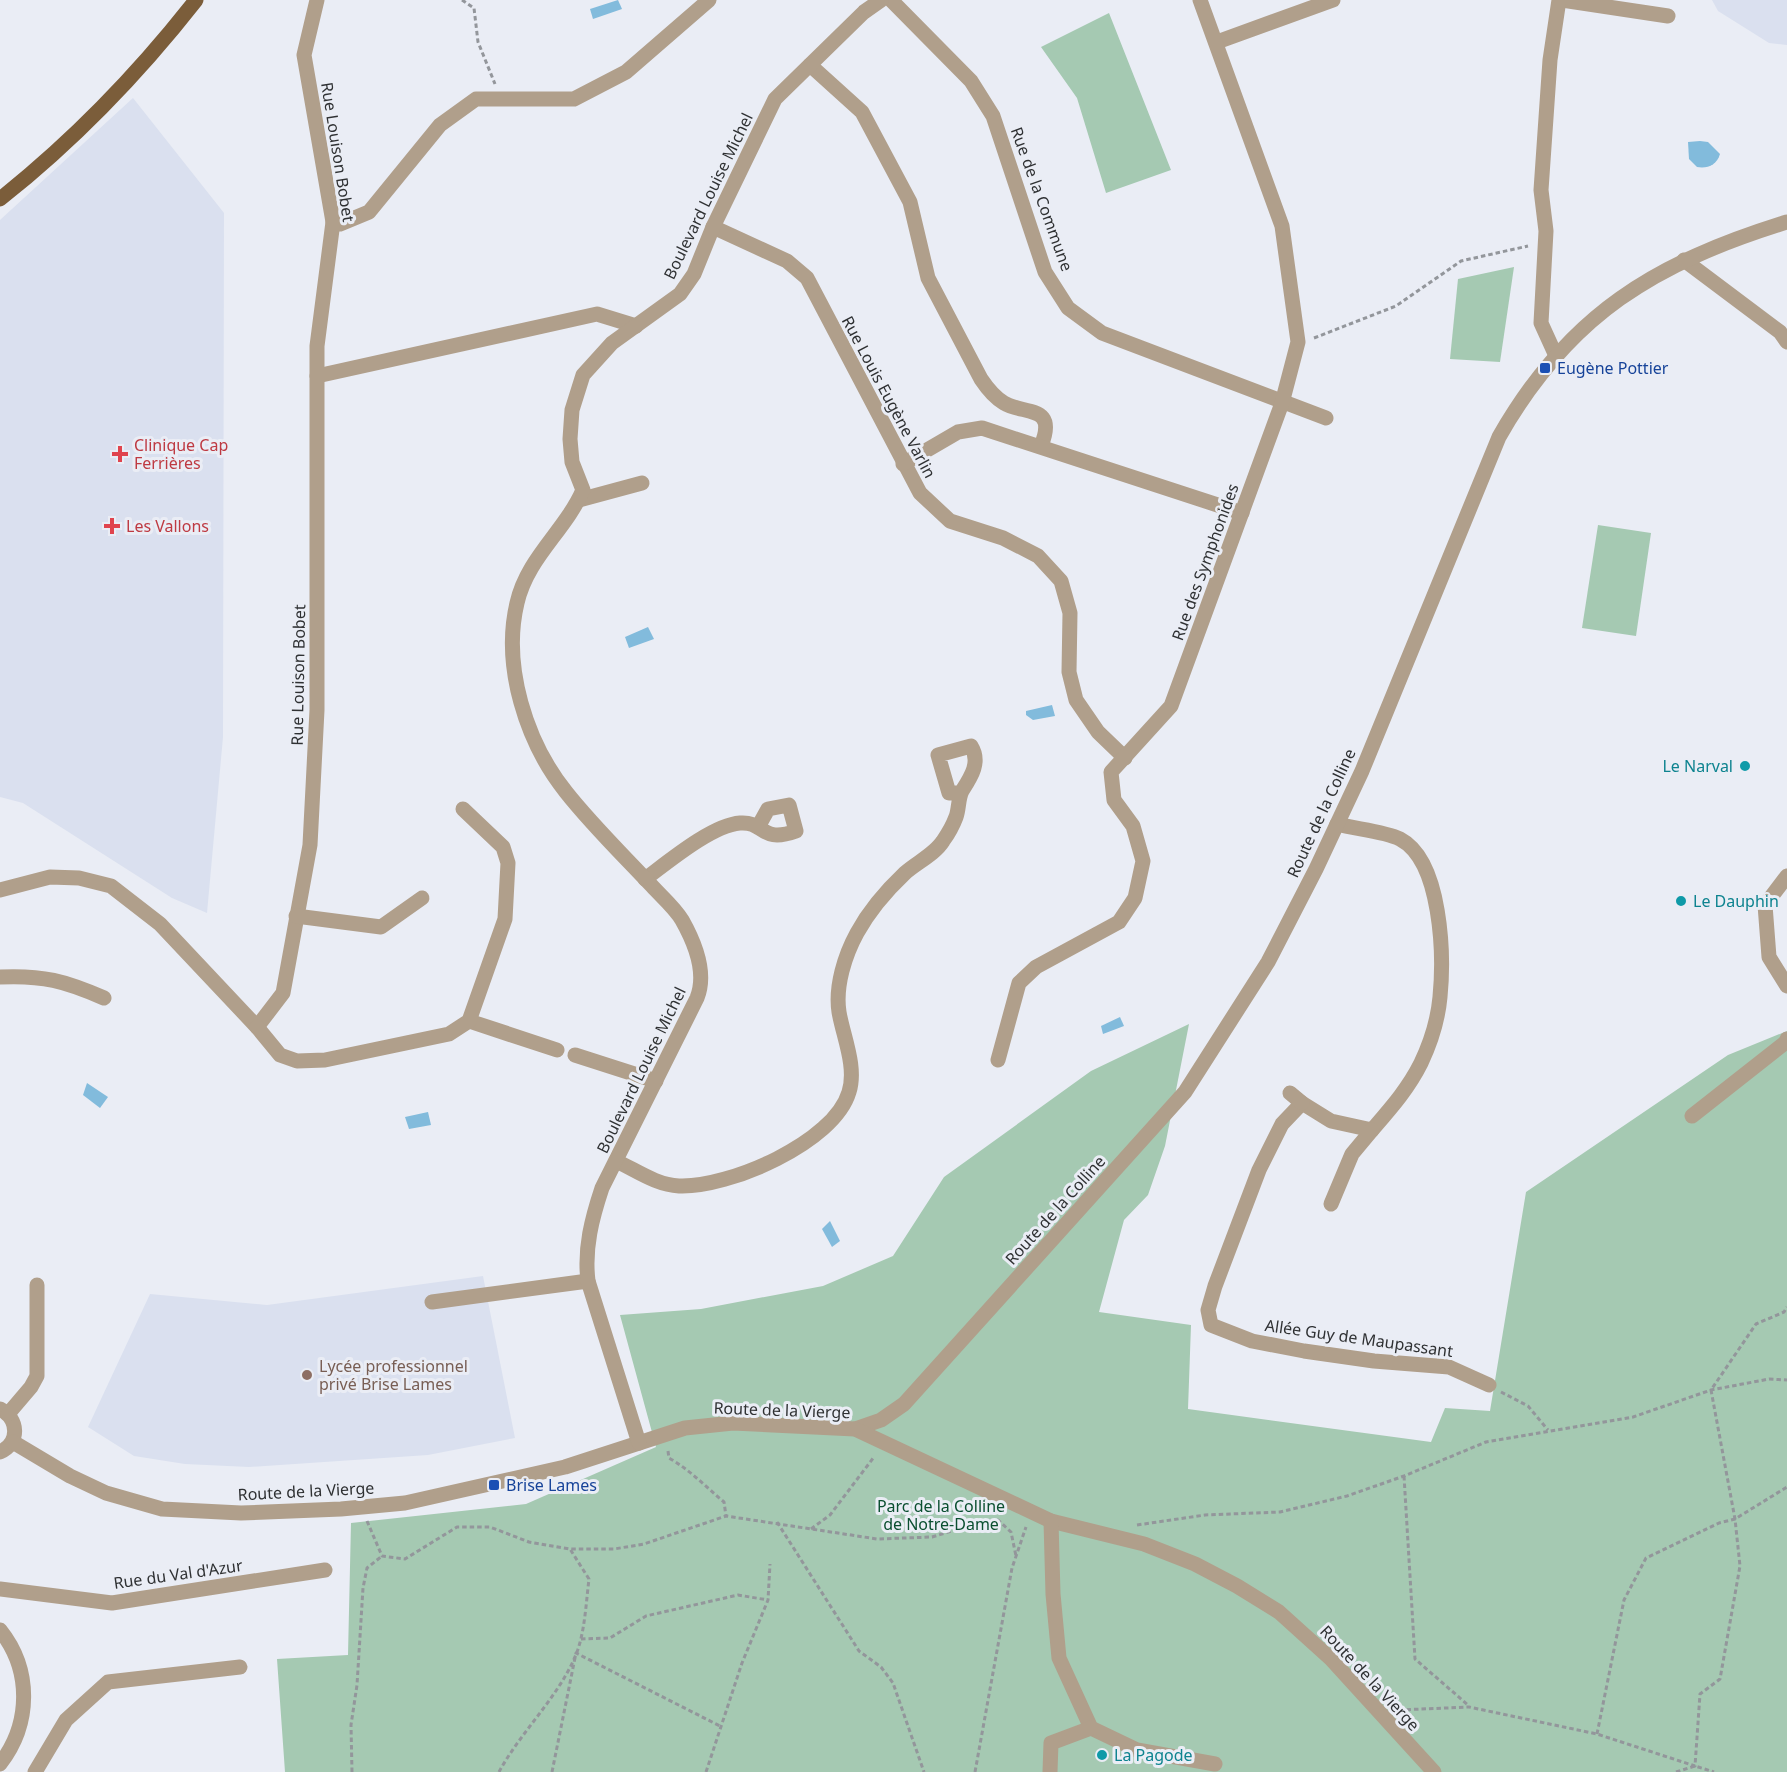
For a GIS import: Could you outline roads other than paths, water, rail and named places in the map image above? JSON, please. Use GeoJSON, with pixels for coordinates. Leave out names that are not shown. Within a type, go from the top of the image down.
{"type":"FeatureCollection","features":[{"type":"Feature","properties":{"kind":"main road"},"geometry":{"type":"LineString","coordinates":[[0,199],[89,121],[166,37],[196,0]]}},
{"type":"Feature","properties":{"kind":"street","name":"Rue Louison Bobet"},"geometry":{"type":"LineString","coordinates":[[257,1027],[283,993],[310,845],[317,710],[317,346],[333,222],[304,55],[317,0]]}},
{"type":"Feature","properties":{"kind":"street"},"geometry":{"type":"LineString","coordinates":[[333,222],[340,224],[369,212],[440,125],[476,99],[574,99],[626,72],[709,0]]}},
{"type":"Feature","properties":{"kind":"street","name":"Boulevard Louise Michel"},"geometry":{"type":"LineString","coordinates":[[639,1443],[588,1281],[586,1261],[593,1215],[616,1161],[697,998],[702,976],[694,947],[681,919],[564,790],[536,739],[516,686],[511,657],[516,605],[524,577],[579,500],[583,490],[572,462],[570,439],[572,410],[584,375],[612,343],[681,294],[694,274],[713,227],[775,99],[864,12],[881,0]]}},
{"type":"Feature","properties":{"kind":"street","name":"Rue de la Commune"},"geometry":{"type":"LineString","coordinates":[[891,0],[971,81],[993,116],[1046,272],[1068,308],[1102,333],[1326,418]]}},
{"type":"Feature","properties":{"kind":"street","name":"Rue des Symphonides"},"geometry":{"type":"LineString","coordinates":[[998,1060],[1019,983],[1036,967],[1119,922],[1135,898],[1143,861],[1133,826],[1114,800],[1111,772],[1171,706],[1282,403],[1298,342],[1282,226],[1200,0]]}},
{"type":"Feature","properties":{"kind":"street"},"geometry":{"type":"LineString","coordinates":[[1217,42],[1333,0]]}},
{"type":"Feature","properties":{"kind":"street"},"geometry":{"type":"LineString","coordinates":[[1556,356],[1540,323],[1546,231],[1540,190],[1550,60],[1560,0],[1668,16]]}},
{"type":"Feature","properties":{"kind":"street"},"geometry":{"type":"LineString","coordinates":[[810,64],[862,112],[910,202],[928,278],[981,379],[991,393],[1006,404],[1036,411],[1043,419],[1045,437],[1041,446]]}},
{"type":"Feature","properties":{"kind":"street","name":"Route de la Colline"},"geometry":{"type":"LineString","coordinates":[[855,1429],[881,1420],[904,1404],[1185,1092],[1268,962],[1337,824],[1362,771],[1499,437],[1516,407],[1556,356],[1605,309],[1652,275],[1737,238],[1787,222]]}},
{"type":"Feature","properties":{"kind":"street","name":"Rue Louis Eugène Varlin"},"geometry":{"type":"LineString","coordinates":[[713,227],[787,261],[807,278],[920,493],[950,521],[1003,538],[1038,556],[1061,581],[1070,613],[1069,672],[1076,700],[1098,732],[1125,758]]}},
{"type":"Feature","properties":{"kind":"street"},"geometry":{"type":"LineString","coordinates":[[1684,260],[1780,332],[1787,342]]}},
{"type":"Feature","properties":{"kind":"street"},"geometry":{"type":"LineString","coordinates":[[317,376],[597,314],[636,326]]}},
{"type":"Feature","properties":{"kind":"street"},"geometry":{"type":"LineString","coordinates":[[903,464],[958,432],[982,428],[1242,513]]}},
{"type":"Feature","properties":{"kind":"street"},"geometry":{"type":"LineString","coordinates":[[579,500],[642,483]]}},
{"type":"Feature","properties":{"kind":"street"},"geometry":{"type":"LineString","coordinates":[[616,1161],[662,1184],[693,1186],[712,1183],[733,1177],[805,1143],[825,1127],[844,1105],[850,1090],[850,1069],[839,1009],[840,981],[856,934],[885,894],[904,874],[942,843],[957,816],[961,793]]}},
{"type":"Feature","properties":{"kind":"street"},"geometry":{"type":"LineString","coordinates":[[0,890],[50,876],[79,878],[111,886],[160,924],[257,1027],[280,1055],[297,1061],[325,1060],[449,1034],[469,1021],[505,919],[508,863],[503,847],[463,809]]}},
{"type":"Feature","properties":{"kind":"street"},"geometry":{"type":"LineString","coordinates":[[645,879],[711,833],[740,823],[758,827]]}},
{"type":"Feature","properties":{"kind":"street"},"geometry":{"type":"LineString","coordinates":[[1331,1204],[1352,1154],[1401,1098],[1422,1062],[1440,997],[1439,926],[1436,904],[1425,868],[1417,853],[1399,839],[1337,824]]}},
{"type":"Feature","properties":{"kind":"street"},"geometry":{"type":"LineString","coordinates":[[1787,876],[1765,905],[1769,957],[1787,986]]}},
{"type":"Feature","properties":{"kind":"street"},"geometry":{"type":"LineString","coordinates":[[296,916],[381,927],[422,898]]}},
{"type":"Feature","properties":{"kind":"street"},"geometry":{"type":"LineString","coordinates":[[0,977],[24,976],[65,981],[104,998]]}},
{"type":"Feature","properties":{"kind":"street"},"geometry":{"type":"LineString","coordinates":[[469,1021],[557,1050]]}},
{"type":"Feature","properties":{"kind":"street"},"geometry":{"type":"LineString","coordinates":[[1692,1116],[1787,1039]]}},
{"type":"Feature","properties":{"kind":"street"},"geometry":{"type":"LineString","coordinates":[[575,1055],[656,1081]]}},
{"type":"Feature","properties":{"kind":"street"},"geometry":{"type":"LineString","coordinates":[[1290,1093],[1331,1121],[1372,1130]]}},
{"type":"Feature","properties":{"kind":"street","name":"Allée Guy de Maupassant"},"geometry":{"type":"LineString","coordinates":[[1302,1103],[1282,1124],[1246,1200],[1208,1310],[1211,1325],[1252,1341],[1304,1351],[1374,1361],[1449,1367],[1489,1385]]}},
{"type":"Feature","properties":{"kind":"street"},"geometry":{"type":"LineString","coordinates":[[432,1302],[588,1281]]}},
{"type":"Feature","properties":{"kind":"street"},"geometry":{"type":"LineString","coordinates":[[0,1452],[13,1442],[15,1430],[4,1411],[31,1387],[37,1376],[37,1285]]}},
{"type":"Feature","properties":{"kind":"street","name":"Route de la Vierge"},"geometry":{"type":"LineString","coordinates":[[13,1442],[70,1476],[106,1493],[162,1509],[241,1513],[361,1508],[405,1503],[487,1487],[564,1467],[685,1428],[733,1424],[855,1429],[1051,1521],[1144,1544],[1195,1564],[1237,1586],[1279,1612],[1331,1659],[1434,1772]]}},
{"type":"Feature","properties":{"kind":"street"},"geometry":{"type":"LineString","coordinates":[[1051,1521],[1053,1594],[1059,1658],[1091,1728],[1137,1750],[1215,1764]]}},
{"type":"Feature","properties":{"kind":"street","name":"Rue du Val d'Azur"},"geometry":{"type":"LineString","coordinates":[[0,1589],[112,1603],[325,1570]]}},
{"type":"Feature","properties":{"kind":"street"},"geometry":{"type":"LineString","coordinates":[[0,1630],[15,1654],[25,1697],[21,1730],[0,1764]]}},
{"type":"Feature","properties":{"kind":"street"},"geometry":{"type":"LineString","coordinates":[[34,1772],[66,1720],[108,1682],[240,1667]]}},
{"type":"Feature","properties":{"kind":"street"},"geometry":{"type":"LineString","coordinates":[[1050,1772],[1051,1743],[1091,1728]]}},
{"type":"Feature","properties":{"kind":"water"},"geometry":{"type":"Polygon","coordinates":[[[618,0],[622,9],[593,19],[590,9],[618,0]]]}},
{"type":"Feature","properties":{"kind":"water"},"geometry":{"type":"Polygon","coordinates":[[[1688,142],[1708,142],[1720,154],[1717,161],[1708,167],[1697,167],[1689,159],[1688,142]]]}},
{"type":"Feature","properties":{"kind":"water"},"geometry":{"type":"Polygon","coordinates":[[[648,627],[654,639],[629,648],[625,637],[648,627]]]}},
{"type":"Feature","properties":{"kind":"water"},"geometry":{"type":"Polygon","coordinates":[[[1052,705],[1055,716],[1033,720],[1026,715],[1026,711],[1052,705]]]}},
{"type":"Feature","properties":{"kind":"water"},"geometry":{"type":"Polygon","coordinates":[[[1120,1017],[1124,1026],[1103,1034],[1101,1026],[1120,1017]]]}},
{"type":"Feature","properties":{"kind":"water"},"geometry":{"type":"Polygon","coordinates":[[[87,1083],[108,1097],[100,1108],[83,1095],[87,1083]]]}},
{"type":"Feature","properties":{"kind":"water"},"geometry":{"type":"Polygon","coordinates":[[[428,1112],[431,1125],[409,1129],[405,1117],[428,1112]]]}},
{"type":"Feature","properties":{"kind":"water"},"geometry":{"type":"Polygon","coordinates":[[[830,1221],[840,1241],[832,1247],[822,1229],[830,1221]]]}},
{"type":"Feature","properties":{"kind":"place","name":"Eugène Pottier"},"geometry":{"type":"Point","coordinates":[1545,368]}},
{"type":"Feature","properties":{"kind":"place","name":"Clinique Cap Ferrières"},"geometry":{"type":"Point","coordinates":[120,454]}},
{"type":"Feature","properties":{"kind":"place","name":"Les Vallons"},"geometry":{"type":"Point","coordinates":[112,526]}},
{"type":"Feature","properties":{"kind":"place","name":"Le Narval"},"geometry":{"type":"Point","coordinates":[1745,766]}},
{"type":"Feature","properties":{"kind":"place","name":"Le Dauphin"},"geometry":{"type":"Point","coordinates":[1681,901]}},
{"type":"Feature","properties":{"kind":"place","name":"Lycée professionnel privé Brise Lames"},"geometry":{"type":"Point","coordinates":[307,1375]}},
{"type":"Feature","properties":{"kind":"place","name":"Brise Lames"},"geometry":{"type":"Point","coordinates":[494,1485]}},
{"type":"Feature","properties":{"kind":"place","name":"La Pagode"},"geometry":{"type":"Point","coordinates":[1102,1755]}},
{"type":"Feature","properties":{"kind":"park label","name":"Parc de la Colline de Notre-Dame"},"geometry":{"type":"Point","coordinates":[941,1515]}}]}
